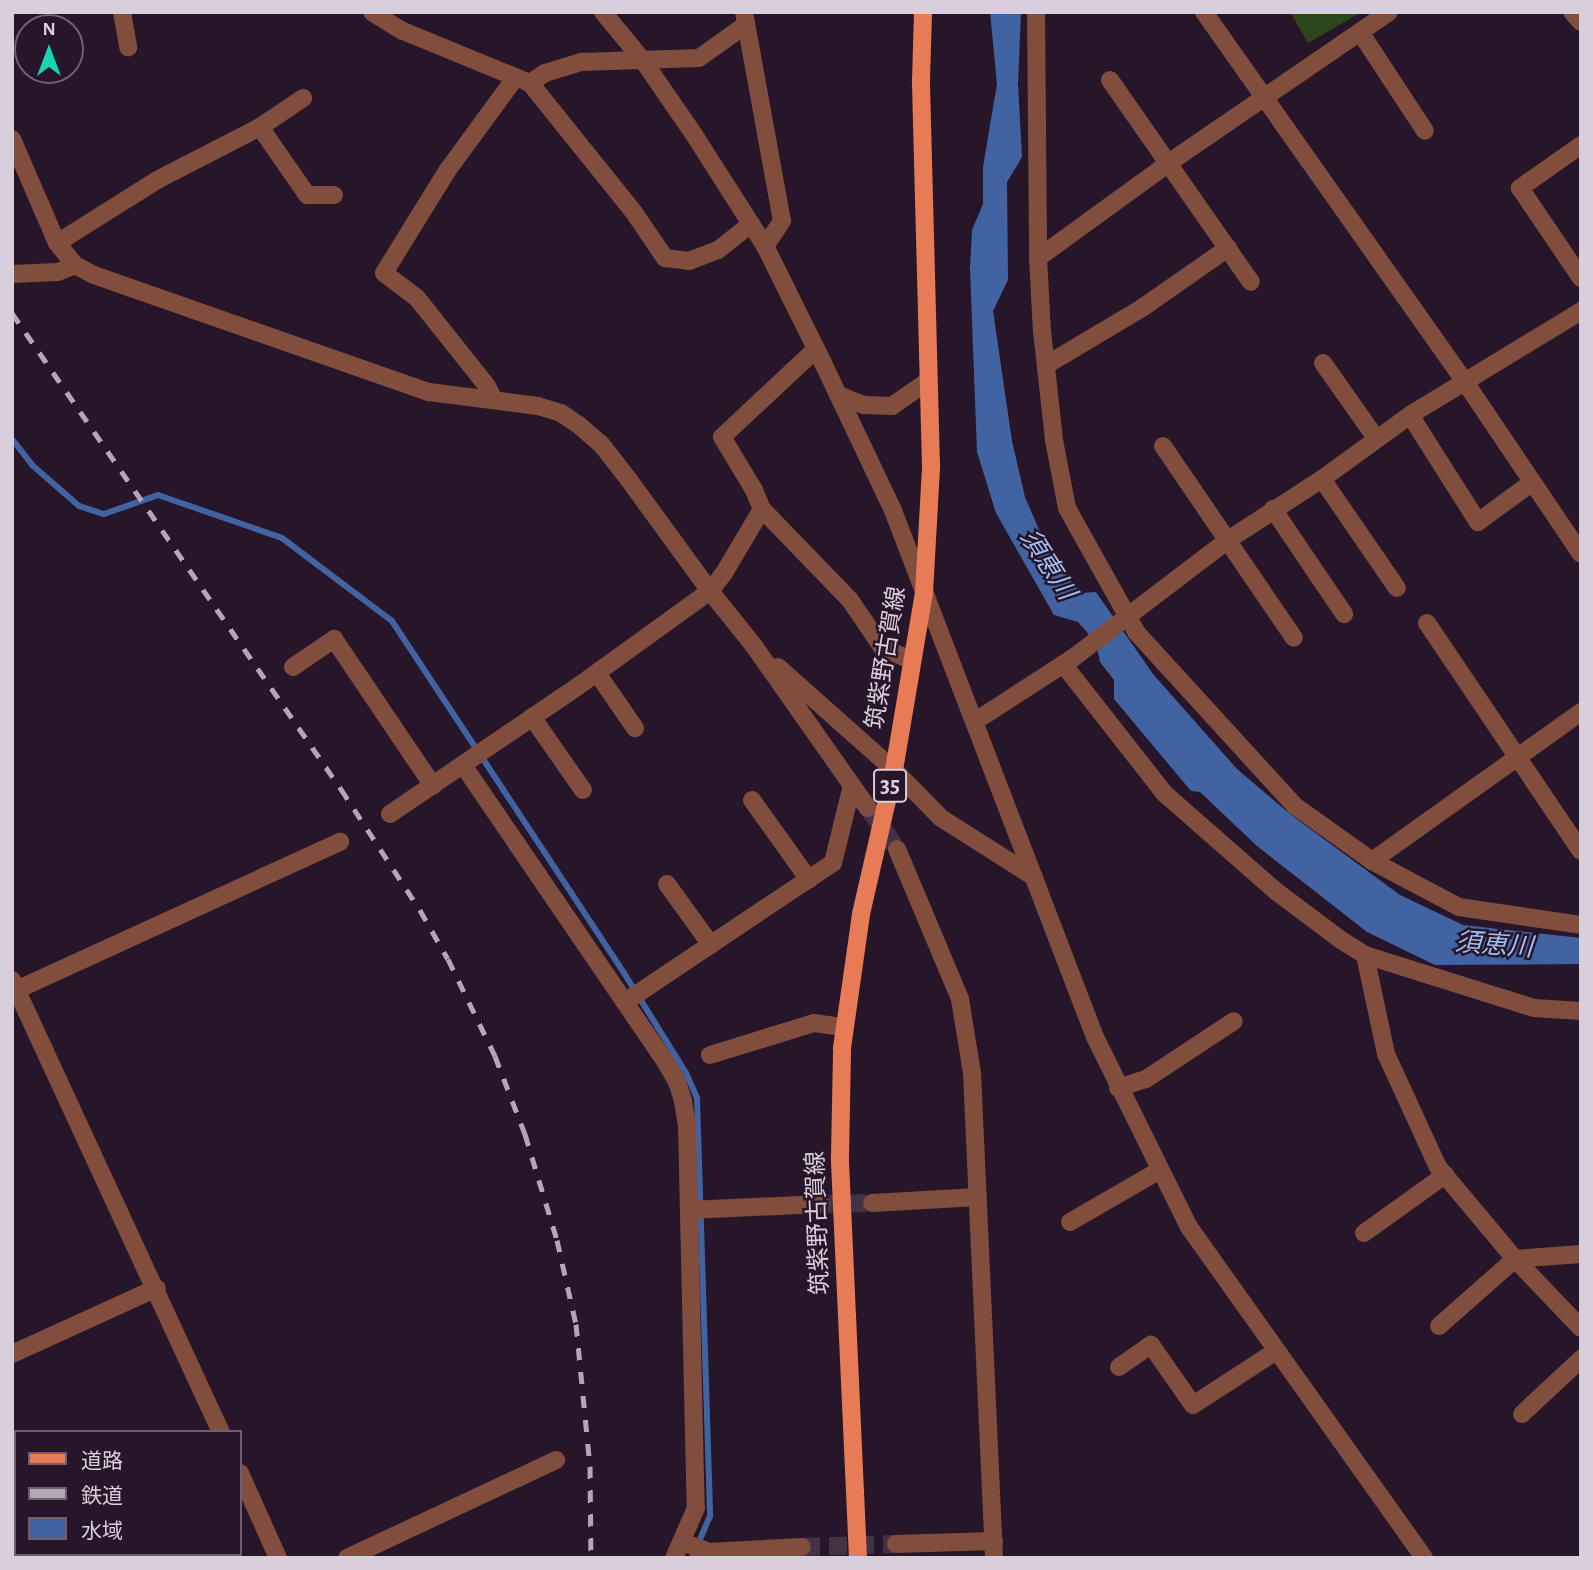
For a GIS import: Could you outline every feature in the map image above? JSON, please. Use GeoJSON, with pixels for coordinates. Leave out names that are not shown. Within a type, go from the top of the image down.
{"type":"FeatureCollection","features":[{"type":"Feature","properties":{"kind":"main road","name":"筑紫野古賀線"},"geometry":{"type":"LineString","coordinates":[[858,1558],[840,1157],[844,1027],[861,914],[894,770],[924,593],[931,466],[923,12]]}},
{"type":"Feature","properties":{"kind":"street"},"geometry":{"type":"LineString","coordinates":[[122,12],[128,47]]}},
{"type":"Feature","properties":{"kind":"street"},"geometry":{"type":"LineString","coordinates":[[372,12],[403,31],[523,81],[633,211],[665,258],[689,261],[718,250],[751,224]]}},
{"type":"Feature","properties":{"kind":"street"},"geometry":{"type":"LineString","coordinates":[[603,12],[644,62],[765,246],[816,349],[892,508],[1095,1038],[1189,1227],[1424,1558]]}},
{"type":"Feature","properties":{"kind":"street"},"geometry":{"type":"LineString","coordinates":[[1036,12],[1038,258],[1042,331],[1048,364],[1054,440],[1067,508],[1125,620],[1295,806],[1372,861],[1459,907],[1581,925]]}},
{"type":"Feature","properties":{"kind":"street"},"geometry":{"type":"LineString","coordinates":[[1204,12],[1465,382],[1581,554]]}},
{"type":"Feature","properties":{"kind":"street"},"geometry":{"type":"LineString","coordinates":[[1038,258],[1170,162],[1389,12]]}},
{"type":"Feature","properties":{"kind":"street"},"geometry":{"type":"LineString","coordinates":[[1572,12],[1581,22]]}},
{"type":"Feature","properties":{"kind":"street"},"geometry":{"type":"LineString","coordinates":[[494,400],[487,386],[417,298],[384,273],[447,171],[523,81],[582,62],[644,62],[699,58],[744,19],[782,221],[765,246]]}},
{"type":"Feature","properties":{"kind":"street"},"geometry":{"type":"LineString","coordinates":[[1360,32],[1425,131]]}},
{"type":"Feature","properties":{"kind":"street"},"geometry":{"type":"LineString","coordinates":[[1111,80],[1251,282]]}},
{"type":"Feature","properties":{"kind":"street"},"geometry":{"type":"LineString","coordinates":[[57,243],[121,206],[159,179],[260,127],[303,98]]}},
{"type":"Feature","properties":{"kind":"street"},"geometry":{"type":"LineString","coordinates":[[260,127],[307,195],[334,195]]}},
{"type":"Feature","properties":{"kind":"street"},"geometry":{"type":"LineString","coordinates":[[12,139],[57,243],[75,265],[94,275],[417,388],[561,413],[594,438],[629,480],[754,646],[868,808]]}},
{"type":"Feature","properties":{"kind":"street"},"geometry":{"type":"LineString","coordinates":[[1581,145],[1520,188],[1581,278]]}},
{"type":"Feature","properties":{"kind":"street"},"geometry":{"type":"LineString","coordinates":[[1048,364],[1142,308],[1228,248]]}},
{"type":"Feature","properties":{"kind":"street"},"geometry":{"type":"LineString","coordinates":[[12,274],[58,272],[75,265]]}},
{"type":"Feature","properties":{"kind":"street"},"geometry":{"type":"LineString","coordinates":[[974,722],[1068,661],[1228,540],[1322,479],[1410,415],[1581,312]]}},
{"type":"Feature","properties":{"kind":"street"},"geometry":{"type":"LineString","coordinates":[[816,349],[722,437],[754,489],[762,509],[850,600],[882,647],[912,661]]}},
{"type":"Feature","properties":{"kind":"street"},"geometry":{"type":"LineString","coordinates":[[1323,363],[1376,438]]}},
{"type":"Feature","properties":{"kind":"street"},"geometry":{"type":"LineString","coordinates":[[838,395],[864,405],[892,406],[928,381]]}},
{"type":"Feature","properties":{"kind":"street"},"geometry":{"type":"LineString","coordinates":[[1410,415],[1478,522],[1531,483]]}},
{"type":"Feature","properties":{"kind":"street"},"geometry":{"type":"LineString","coordinates":[[1163,446],[1294,638]]}},
{"type":"Feature","properties":{"kind":"street"},"geometry":{"type":"LineString","coordinates":[[1322,479],[1397,588]]}},
{"type":"Feature","properties":{"kind":"street"},"geometry":{"type":"LineString","coordinates":[[390,814],[597,673],[710,591],[724,573],[762,509]]}},
{"type":"Feature","properties":{"kind":"street"},"geometry":{"type":"LineString","coordinates":[[1273,509],[1343,614]]}},
{"type":"Feature","properties":{"kind":"street"},"geometry":{"type":"LineString","coordinates":[[1426,623],[1581,851]]}},
{"type":"Feature","properties":{"kind":"street"},"geometry":{"type":"LineString","coordinates":[[293,667],[334,639],[433,786]]}},
{"type":"Feature","properties":{"kind":"street"},"geometry":{"type":"LineString","coordinates":[[754,646],[894,770],[941,818],[1034,877]]}},
{"type":"Feature","properties":{"kind":"street"},"geometry":{"type":"LineString","coordinates":[[1068,661],[1165,794],[1277,892],[1365,955],[1534,1008],[1581,1011]]}},
{"type":"Feature","properties":{"kind":"street"},"geometry":{"type":"LineString","coordinates":[[597,673],[635,728]]}},
{"type":"Feature","properties":{"kind":"street"},"geometry":{"type":"LineString","coordinates":[[1372,861],[1581,712]]}},
{"type":"Feature","properties":{"kind":"street"},"geometry":{"type":"LineString","coordinates":[[532,717],[583,790]]}},
{"type":"Feature","properties":{"kind":"street"},"geometry":{"type":"LineString","coordinates":[[463,765],[677,1082],[687,1125],[696,1508],[678,1550],[709,1552],[802,1547]]}},
{"type":"Feature","properties":{"kind":"street"},"geometry":{"type":"LineString","coordinates":[[625,1002],[833,863],[852,785]]}},
{"type":"Feature","properties":{"kind":"street"},"geometry":{"type":"LineString","coordinates":[[752,800],[809,880]]}},
{"type":"Feature","properties":{"kind":"street"},"geometry":{"type":"LineString","coordinates":[[220,1430],[14,987],[340,842]]}},
{"type":"Feature","properties":{"kind":"street"},"geometry":{"type":"LineString","coordinates":[[896,1544],[994,1549],[972,1073],[960,999],[897,849]]}},
{"type":"Feature","properties":{"kind":"street"},"geometry":{"type":"LineString","coordinates":[[667,884],[711,945]]}},
{"type":"Feature","properties":{"kind":"street"},"geometry":{"type":"LineString","coordinates":[[1365,955],[1386,1054],[1445,1175],[1515,1259],[1581,1328]]}},
{"type":"Feature","properties":{"kind":"street"},"geometry":{"type":"LineString","coordinates":[[1118,1088],[1146,1079],[1234,1021]]}},
{"type":"Feature","properties":{"kind":"street"},"geometry":{"type":"LineString","coordinates":[[710,1055],[814,1023],[844,1027]]}},
{"type":"Feature","properties":{"kind":"street"},"geometry":{"type":"LineString","coordinates":[[1070,1223],[1160,1170]]}},
{"type":"Feature","properties":{"kind":"street"},"geometry":{"type":"LineString","coordinates":[[1364,1233],[1445,1175]]}},
{"type":"Feature","properties":{"kind":"street"},"geometry":{"type":"LineString","coordinates":[[872,1203],[978,1197]]}},
{"type":"Feature","properties":{"kind":"street"},"geometry":{"type":"LineString","coordinates":[[689,1210],[821,1204]]}},
{"type":"Feature","properties":{"kind":"street"},"geometry":{"type":"LineString","coordinates":[[1439,1326],[1515,1259],[1581,1254]]}},
{"type":"Feature","properties":{"kind":"street"},"geometry":{"type":"LineString","coordinates":[[12,1354],[156,1288]]}},
{"type":"Feature","properties":{"kind":"street"},"geometry":{"type":"LineString","coordinates":[[1119,1367],[1151,1345],[1193,1405],[1276,1351]]}},
{"type":"Feature","properties":{"kind":"street"},"geometry":{"type":"LineString","coordinates":[[1522,1415],[1581,1359]]}},
{"type":"Feature","properties":{"kind":"street"},"geometry":{"type":"LineString","coordinates":[[347,1558],[556,1460]]}},
{"type":"Feature","properties":{"kind":"street"},"geometry":{"type":"LineString","coordinates":[[242,1477],[278,1558]]}},
{"type":"Feature","properties":{"kind":"green space"},"geometry":{"type":"Polygon","coordinates":[[[1290,12],[1362,12],[1308,43],[1290,12]]]}},
{"type":"Feature","properties":{"kind":"water","name":"須恵川"},"geometry":{"type":"Polygon","coordinates":[[[990,12],[1021,12],[1018,84],[1022,157],[1007,182],[1008,280],[993,311],[1012,441],[1025,497],[1050,555],[1081,593],[1096,592],[1153,674],[1237,769],[1290,814],[1400,895],[1463,925],[1581,938],[1581,964],[1435,965],[1367,932],[1257,846],[1200,792],[1191,791],[1114,699],[1114,680],[1100,662],[1096,644],[1086,631],[1078,622],[1054,615],[996,513],[977,452],[970,268],[972,230],[983,204],[983,167],[997,84],[990,12]]]}},
{"type":"Feature","properties":{"kind":"waterway"},"geometry":{"type":"LineString","coordinates":[[12,439],[32,465],[79,506],[104,514],[158,495],[282,538],[392,621],[624,973],[686,1073],[697,1098],[710,1516],[692,1558]]}},
{"type":"Feature","properties":{"kind":"tunnel"},"geometry":{"type":"LineString","coordinates":[[868,808],[897,849]]}},
{"type":"Feature","properties":{"kind":"tunnel"},"geometry":{"type":"LineString","coordinates":[[821,1204],[872,1203]]}},
{"type":"Feature","properties":{"kind":"tunnel"},"geometry":{"type":"LineString","coordinates":[[802,1547],[896,1544]]}},
{"type":"Feature","properties":{"kind":"railway"},"geometry":{"type":"LineString","coordinates":[[12,313],[341,789],[420,910],[448,959],[495,1056],[525,1134],[557,1240],[576,1324],[590,1466],[591,1558]]}}]}
